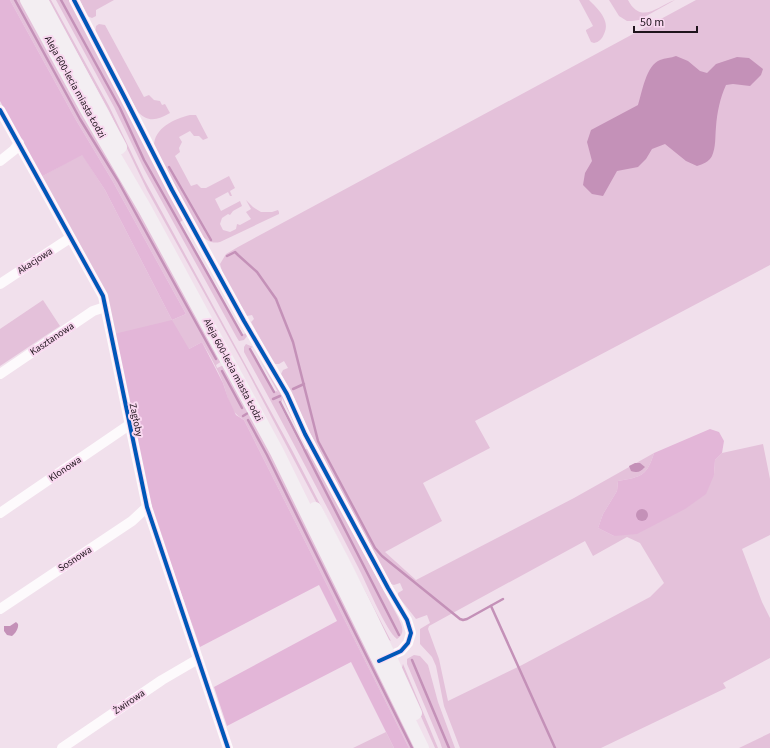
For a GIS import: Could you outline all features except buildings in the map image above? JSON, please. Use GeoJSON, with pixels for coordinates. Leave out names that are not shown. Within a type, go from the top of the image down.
{"type":"FeatureCollection","features":[{"type":"Feature","properties":{"kind":"main road","name":"Aleja 600-lecia miasta Łodzi"},"geometry":{"type":"LineString","coordinates":[[27,0],[86,108],[130,182],[258,416],[385,658],[430,748]]}},
{"type":"Feature","properties":{"kind":"main road","name":"Aleja 600-lecia miasta Łodzi"},"geometry":{"type":"LineString","coordinates":[[41,0],[267,416],[344,562],[422,748]]}},
{"type":"Feature","properties":{"kind":"street"},"geometry":{"type":"LineString","coordinates":[[74,0],[172,190],[244,321],[287,394],[305,434],[390,592],[407,620],[411,633],[408,643],[401,651],[385,658]]}},
{"type":"Feature","properties":{"kind":"street","name":"Zagłoby"},"geometry":{"type":"LineString","coordinates":[[0,110],[103,296],[147,507],[228,748]]}},
{"type":"Feature","properties":{"kind":"street"},"geometry":{"type":"LineString","coordinates":[[0,161],[14,150],[19,143]]}},
{"type":"Feature","properties":{"kind":"street","name":"Akacjowa"},"geometry":{"type":"LineString","coordinates":[[0,284],[70,238]]}},
{"type":"Feature","properties":{"kind":"street","name":"Kasztanowa"},"geometry":{"type":"LineString","coordinates":[[0,374],[93,311],[105,307]]}},
{"type":"Feature","properties":{"kind":"street","name":"Klonowa"},"geometry":{"type":"LineString","coordinates":[[0,513],[129,425]]}},
{"type":"Feature","properties":{"kind":"street","name":"Sosnowa"},"geometry":{"type":"LineString","coordinates":[[0,609],[132,521],[147,507]]}},
{"type":"Feature","properties":{"kind":"street","name":"Żwirowa"},"geometry":{"type":"LineString","coordinates":[[62,748],[162,680],[198,659]]}},
{"type":"Feature","properties":{"kind":"shaded area"},"geometry":{"type":"Polygon","coordinates":[[[0,0],[10,0],[186,314],[172,320],[105,190],[82,155],[41,177],[0,101],[0,0]]]}},
{"type":"Feature","properties":{"kind":"shaded area"},"geometry":{"type":"Polygon","coordinates":[[[10,0],[20,0],[117,168],[222,361],[216,365],[217,368],[227,365],[418,748],[409,748],[244,420],[232,408],[221,378],[202,342],[189,349],[114,334],[108,303],[41,177],[82,154],[105,190],[172,320],[186,314],[10,0]]]}},
{"type":"Feature","properties":{"kind":"shaded area"},"geometry":{"type":"Polygon","coordinates":[[[48,0],[51,0],[109,106],[144,179],[292,450],[391,641],[389,640],[244,365],[147,190],[109,111],[48,0]]]}},
{"type":"Feature","properties":{"kind":"shaded area"},"geometry":{"type":"Polygon","coordinates":[[[56,0],[69,0],[183,220],[179,223],[242,335],[246,333],[247,336],[244,340],[239,341],[237,338],[144,169],[114,107],[56,0]]]}},
{"type":"Feature","properties":{"kind":"shaded area"},"geometry":{"type":"Polygon","coordinates":[[[80,0],[114,0],[96,10],[96,16],[92,18],[87,16],[80,0]]]}},
{"type":"Feature","properties":{"kind":"shaded area"},"geometry":{"type":"Polygon","coordinates":[[[579,0],[589,0],[600,11],[605,20],[606,29],[600,40],[597,42],[591,42],[586,31],[593,26],[579,0]]]}},
{"type":"Feature","properties":{"kind":"shaded area"},"geometry":{"type":"Polygon","coordinates":[[[609,0],[628,0],[633,7],[644,13],[650,12],[675,0],[639,20],[627,21],[619,16],[609,0]]]}},
{"type":"Feature","properties":{"kind":"shaded area"},"geometry":{"type":"Polygon","coordinates":[[[696,0],[770,0],[770,265],[475,421],[490,448],[423,483],[442,521],[385,552],[416,580],[574,498],[654,453],[646,471],[638,476],[618,481],[617,491],[603,514],[598,528],[614,536],[714,475],[715,460],[722,453],[763,444],[770,479],[770,535],[742,549],[762,602],[770,618],[770,658],[723,683],[726,688],[601,748],[460,748],[444,706],[436,666],[432,657],[420,644],[420,629],[430,623],[427,615],[416,619],[398,596],[398,593],[403,590],[400,583],[394,585],[391,584],[308,429],[293,395],[281,374],[283,370],[288,368],[284,361],[279,364],[274,364],[251,322],[254,319],[252,315],[247,316],[223,275],[220,264],[226,254],[696,0]],[[627,537],[593,556],[585,541],[429,626],[428,629],[439,659],[448,701],[522,665],[650,597],[664,583],[640,543],[627,537]]]}},
{"type":"Feature","properties":{"kind":"shaded area"},"geometry":{"type":"Polygon","coordinates":[[[99,24],[105,25],[144,97],[149,95],[154,100],[160,101],[162,105],[165,104],[170,113],[157,119],[149,119],[138,112],[95,32],[96,26],[99,24]]]}},
{"type":"Feature","properties":{"kind":"shaded area"},"geometry":{"type":"Polygon","coordinates":[[[676,56],[688,61],[700,71],[707,73],[716,64],[737,57],[749,58],[763,69],[761,75],[750,86],[733,84],[726,85],[718,111],[714,149],[711,158],[704,164],[697,166],[686,161],[665,144],[652,149],[646,159],[638,167],[617,171],[603,196],[592,194],[583,185],[585,173],[592,161],[587,142],[591,130],[638,105],[645,80],[651,67],[660,60],[676,56]]]}},
{"type":"Feature","properties":{"kind":"shaded area"},"geometry":{"type":"Polygon","coordinates":[[[190,115],[196,115],[208,138],[203,140],[199,136],[194,136],[190,131],[179,137],[182,142],[179,148],[180,152],[175,156],[191,186],[197,184],[201,188],[206,188],[229,176],[235,188],[230,191],[232,196],[230,196],[228,192],[215,199],[221,211],[240,201],[242,206],[233,211],[230,215],[228,214],[222,218],[220,224],[223,230],[230,232],[236,229],[237,224],[240,225],[251,219],[246,212],[251,209],[246,200],[261,212],[272,212],[278,210],[279,214],[220,242],[210,242],[201,235],[154,146],[157,134],[161,129],[178,119],[190,115]]]}},
{"type":"Feature","properties":{"kind":"shaded area"},"geometry":{"type":"Polygon","coordinates":[[[43,300],[60,326],[0,366],[0,329],[43,300]]]}},
{"type":"Feature","properties":{"kind":"shaded area"},"geometry":{"type":"Polygon","coordinates":[[[172,320],[189,349],[202,342],[223,383],[236,415],[244,420],[409,748],[394,748],[351,662],[227,726],[214,687],[337,621],[319,585],[200,647],[150,504],[114,334],[172,320]]]}},
{"type":"Feature","properties":{"kind":"shaded area"},"geometry":{"type":"Polygon","coordinates":[[[246,344],[253,347],[249,349],[274,392],[277,391],[279,394],[260,360],[284,399],[297,429],[282,398],[282,401],[279,403],[303,450],[307,449],[398,617],[402,626],[402,634],[397,639],[392,634],[382,617],[330,513],[244,352],[244,347],[246,344]]]}},
{"type":"Feature","properties":{"kind":"shaded area"},"geometry":{"type":"Polygon","coordinates":[[[710,429],[719,432],[724,441],[722,453],[715,460],[714,475],[706,494],[685,509],[637,534],[614,536],[598,528],[603,514],[617,491],[618,481],[638,476],[646,471],[654,453],[710,429]]]}},
{"type":"Feature","properties":{"kind":"shaded area"},"geometry":{"type":"Polygon","coordinates":[[[635,463],[640,463],[645,467],[639,472],[631,471],[629,466],[635,463]]]}},
{"type":"Feature","properties":{"kind":"shaded area"},"geometry":{"type":"Polygon","coordinates":[[[642,509],[646,511],[648,515],[646,519],[642,521],[638,519],[636,515],[638,511],[642,509]]]}},
{"type":"Feature","properties":{"kind":"shaded area"},"geometry":{"type":"Polygon","coordinates":[[[16,622],[18,626],[15,632],[12,636],[7,635],[4,631],[4,626],[10,626],[16,622]]]}},
{"type":"Feature","properties":{"kind":"shaded area"},"geometry":{"type":"Polygon","coordinates":[[[414,655],[420,656],[428,665],[438,702],[455,748],[442,748],[407,664],[407,659],[414,655]]]}},
{"type":"Feature","properties":{"kind":"shaded area"},"geometry":{"type":"Polygon","coordinates":[[[403,664],[438,748],[435,748],[401,671],[403,664]]]}},
{"type":"Feature","properties":{"kind":"shaded area"},"geometry":{"type":"Polygon","coordinates":[[[386,732],[394,748],[353,748],[386,732]]]}},
{"type":"Feature","properties":{"kind":"shaded area"},"geometry":{"type":"Polygon","coordinates":[[[770,733],[770,748],[739,748],[770,733]]]}},
{"type":"Feature","properties":{"kind":"waterway"},"geometry":{"type":"LineString","coordinates":[[15,0],[80,119],[118,181],[216,359]]}},
{"type":"Feature","properties":{"kind":"waterway"},"geometry":{"type":"LineString","coordinates":[[61,0],[120,108],[144,160],[242,335]]}},
{"type":"Feature","properties":{"kind":"waterway"},"geometry":{"type":"LineString","coordinates":[[169,167],[211,240]]}},
{"type":"Feature","properties":{"kind":"waterway"},"geometry":{"type":"LineString","coordinates":[[227,256],[235,252],[257,272],[276,299],[293,342],[318,441],[375,548],[382,556],[460,619],[467,619],[503,599]]}},
{"type":"Feature","properties":{"kind":"waterway"},"geometry":{"type":"LineString","coordinates":[[250,349],[274,392]]}},
{"type":"Feature","properties":{"kind":"waterway"},"geometry":{"type":"LineString","coordinates":[[222,371],[242,408]]}},
{"type":"Feature","properties":{"kind":"waterway"},"geometry":{"type":"LineString","coordinates":[[293,389],[304,384]]}},
{"type":"Feature","properties":{"kind":"waterway"},"geometry":{"type":"LineString","coordinates":[[273,399],[280,396]]}},
{"type":"Feature","properties":{"kind":"waterway"},"geometry":{"type":"LineString","coordinates":[[280,402],[399,635]]}},
{"type":"Feature","properties":{"kind":"waterway"},"geometry":{"type":"LineString","coordinates":[[243,416],[248,413]]}},
{"type":"Feature","properties":{"kind":"waterway"},"geometry":{"type":"LineString","coordinates":[[248,420],[267,455],[412,748]]}},
{"type":"Feature","properties":{"kind":"waterway"},"geometry":{"type":"LineString","coordinates":[[491,606],[555,748]]}},
{"type":"Feature","properties":{"kind":"waterway"},"geometry":{"type":"LineString","coordinates":[[412,660],[449,748]]}},
{"type":"Feature","properties":{"kind":"cycle path"},"geometry":{"type":"LineString","coordinates":[[74,0],[172,190],[244,321],[287,394],[305,434],[388,588],[407,620],[411,633],[408,643],[401,651],[379,661]]}},
{"type":"Feature","properties":{"kind":"cycle path"},"geometry":{"type":"LineString","coordinates":[[0,110],[103,296],[147,507],[228,748]]}}]}
